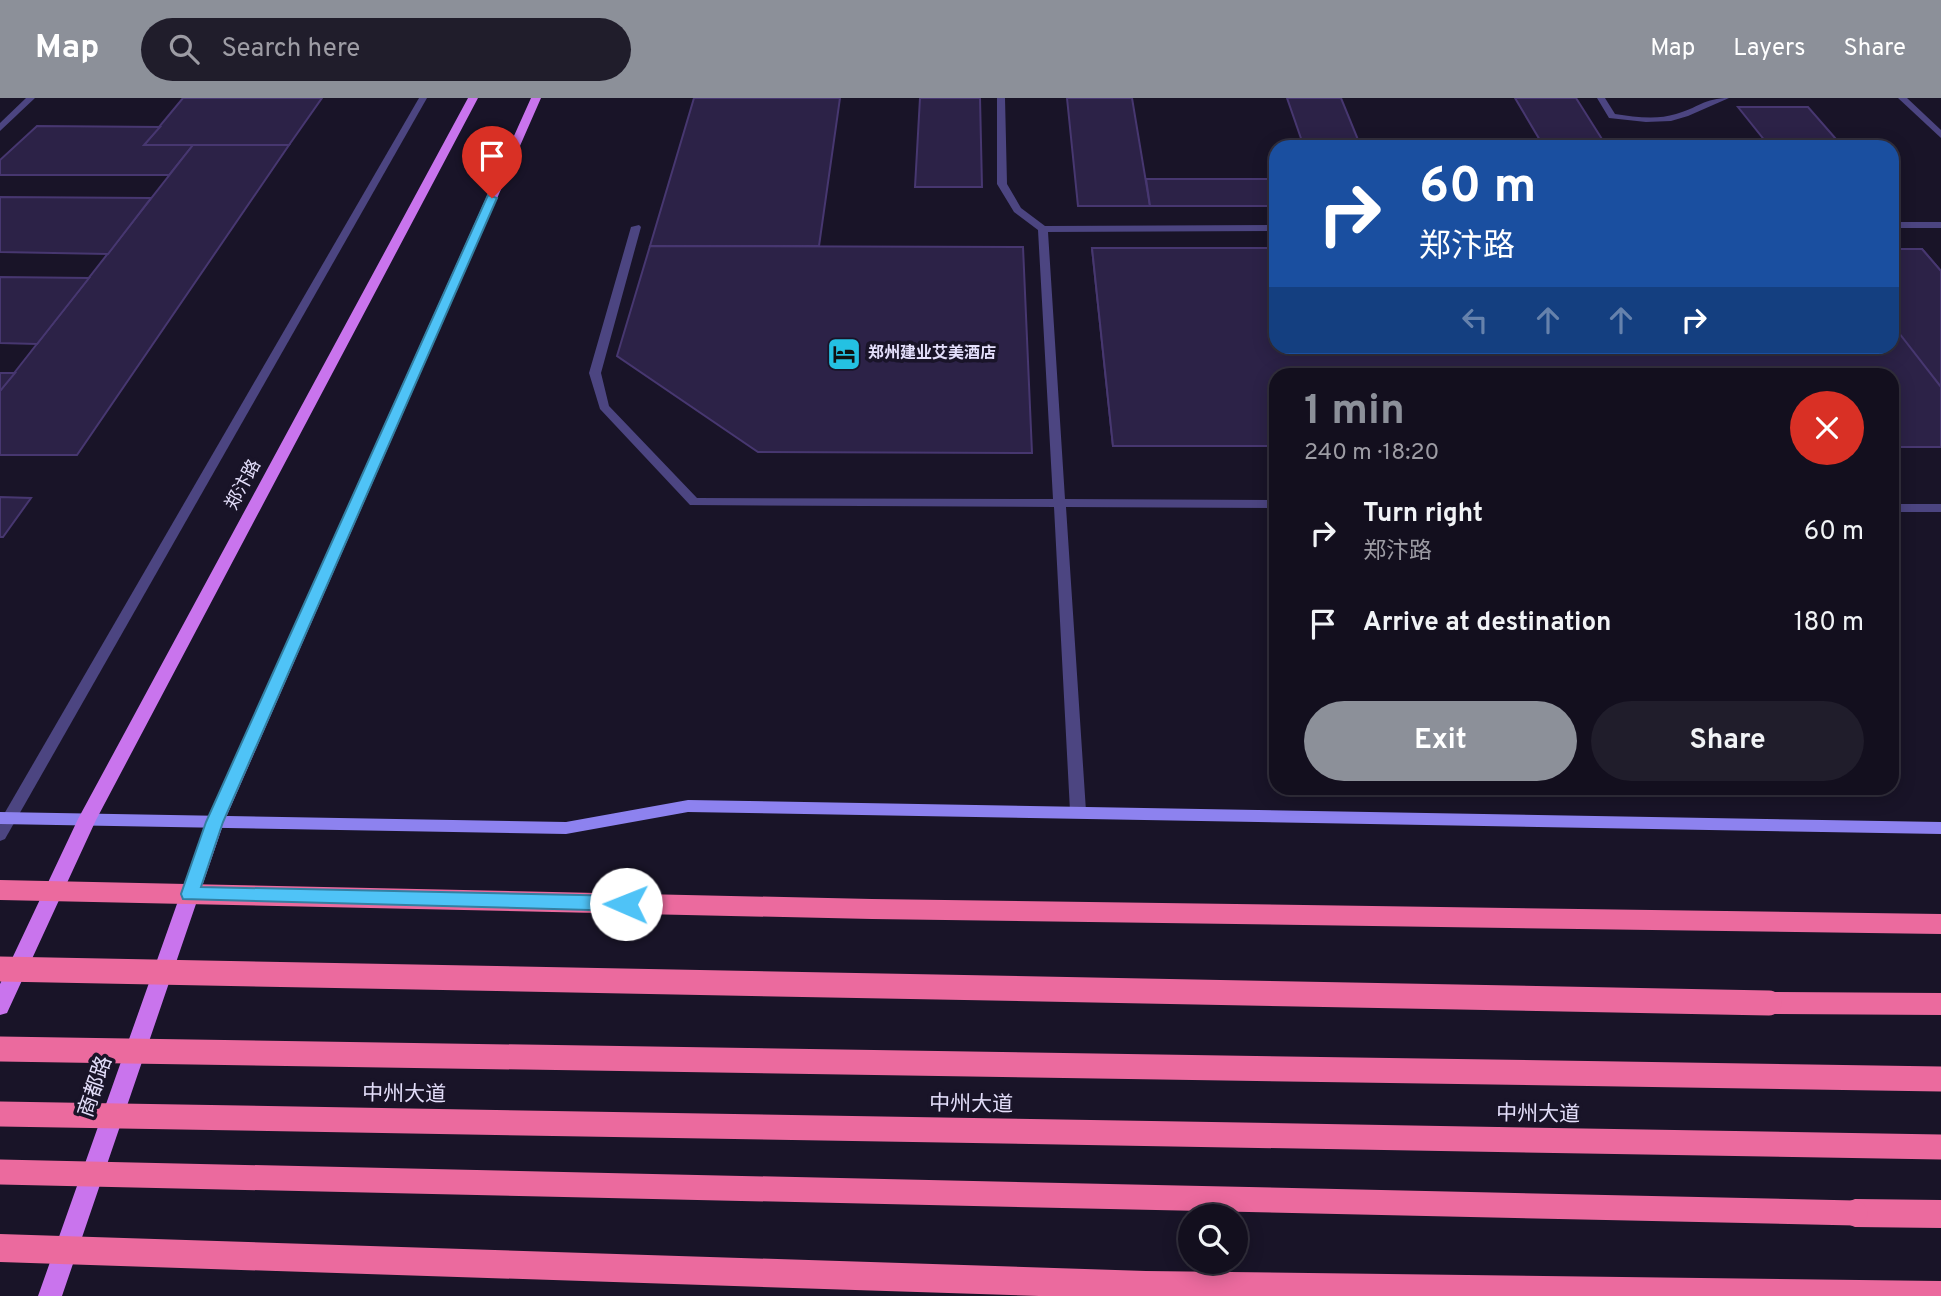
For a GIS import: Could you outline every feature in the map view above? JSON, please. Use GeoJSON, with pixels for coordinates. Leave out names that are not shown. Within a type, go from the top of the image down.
{"type":"FeatureCollection","features":[{"type":"Feature","properties":{"kind":"highway"},"geometry":{"type":"LineString","coordinates":[[0,890],[872,909],[1941,924]]}},
{"type":"Feature","properties":{"kind":"highway"},"geometry":{"type":"LineString","coordinates":[[0,969],[1769,1003],[1941,1004]]}},
{"type":"Feature","properties":{"kind":"highway","name":"中州大道"},"geometry":{"type":"LineString","coordinates":[[0,1049],[1941,1079]]}},
{"type":"Feature","properties":{"kind":"highway","name":"中州大道"},"geometry":{"type":"LineString","coordinates":[[0,1114],[1941,1147]]}},
{"type":"Feature","properties":{"kind":"highway"},"geometry":{"type":"LineString","coordinates":[[0,1172],[1941,1214]]}},
{"type":"Feature","properties":{"kind":"highway"},"geometry":{"type":"LineString","coordinates":[[0,1248],[1146,1285],[1941,1296]]}},
{"type":"Feature","properties":{"kind":"main road","name":"郑汴路"},"geometry":{"type":"LineString","coordinates":[[52,891],[87,820],[473,98]]}},
{"type":"Feature","properties":{"kind":"main road"},"geometry":{"type":"LineString","coordinates":[[190,894],[215,822],[536,98]]}},
{"type":"Feature","properties":{"kind":"main road"},"geometry":{"type":"LineString","coordinates":[[0,1006],[52,891]]}},
{"type":"Feature","properties":{"kind":"main road","name":"商都路"},"geometry":{"type":"LineString","coordinates":[[50,1296],[190,894]]}},
{"type":"Feature","properties":{"kind":"street"},"geometry":{"type":"LineString","coordinates":[[0,128],[31,98]]}},
{"type":"Feature","properties":{"kind":"street"},"geometry":{"type":"LineString","coordinates":[[0,835],[5,818],[423,98]]}},
{"type":"Feature","properties":{"kind":"street"},"geometry":{"type":"LineString","coordinates":[[1001,98],[1002,184],[1017,210],[1043,229],[1269,228]]}},
{"type":"Feature","properties":{"kind":"street"},"geometry":{"type":"LineString","coordinates":[[1601,98],[1612,116],[1632,119],[1679,116],[1705,101],[1725,98]]}},
{"type":"Feature","properties":{"kind":"street"},"geometry":{"type":"LineString","coordinates":[[1902,98],[1941,135]]}},
{"type":"Feature","properties":{"kind":"street"},"geometry":{"type":"LineString","coordinates":[[1899,225],[1941,225]]}},
{"type":"Feature","properties":{"kind":"street"},"geometry":{"type":"LineString","coordinates":[[636,227],[595,373],[604,407],[694,502],[1269,504]]}},
{"type":"Feature","properties":{"kind":"street"},"geometry":{"type":"LineString","coordinates":[[1043,229],[1078,811]]}},
{"type":"Feature","properties":{"kind":"street"},"geometry":{"type":"LineString","coordinates":[[1899,508],[1941,508]]}},
{"type":"Feature","properties":{"kind":"street"},"geometry":{"type":"LineString","coordinates":[[5,818],[566,828],[688,806],[1941,828]]}},
{"type":"Feature","properties":{"kind":"building"},"geometry":{"type":"Polygon","coordinates":[[[183,98],[322,98],[289,145],[144,145],[183,98]]]}},
{"type":"Feature","properties":{"kind":"building"},"geometry":{"type":"Polygon","coordinates":[[[694,98],[840,98],[819,246],[650,246],[694,98]]]}},
{"type":"Feature","properties":{"kind":"building"},"geometry":{"type":"Polygon","coordinates":[[[920,98],[980,98],[982,187],[915,187],[920,98]]]}},
{"type":"Feature","properties":{"kind":"building"},"geometry":{"type":"Polygon","coordinates":[[[1067,98],[1132,98],[1150,206],[1078,206],[1067,98]]]}},
{"type":"Feature","properties":{"kind":"building"},"geometry":{"type":"Polygon","coordinates":[[[1287,98],[1341,98],[1358,140],[1302,140],[1287,98]]]}},
{"type":"Feature","properties":{"kind":"building"},"geometry":{"type":"Polygon","coordinates":[[[1515,98],[1576,98],[1603,140],[1540,140],[1515,98]]]}},
{"type":"Feature","properties":{"kind":"building"},"geometry":{"type":"Polygon","coordinates":[[[1738,107],[1808,107],[1837,140],[1764,140],[1738,107]]]}},
{"type":"Feature","properties":{"kind":"building"},"geometry":{"type":"Polygon","coordinates":[[[37,126],[160,127],[144,145],[193,145],[169,175],[0,175],[0,160],[37,126]]]}},
{"type":"Feature","properties":{"kind":"building"},"geometry":{"type":"Polygon","coordinates":[[[193,145],[289,145],[77,455],[0,455],[0,391],[193,145]]]}},
{"type":"Feature","properties":{"kind":"building"},"geometry":{"type":"Polygon","coordinates":[[[1146,179],[1269,179],[1269,206],[1150,206],[1146,179]]]}},
{"type":"Feature","properties":{"kind":"building"},"geometry":{"type":"Polygon","coordinates":[[[0,197],[151,198],[108,254],[0,252],[0,197]]]}},
{"type":"Feature","properties":{"kind":"building"},"geometry":{"type":"Polygon","coordinates":[[[650,246],[1023,247],[1032,453],[758,452],[617,356],[650,246]]]}},
{"type":"Feature","properties":{"kind":"building"},"geometry":{"type":"Polygon","coordinates":[[[1092,248],[1185,248],[1222,446],[1113,446],[1092,248]]]}},
{"type":"Feature","properties":{"kind":"building"},"geometry":{"type":"Polygon","coordinates":[[[1092,248],[1269,248],[1269,354],[1899,354],[1899,249],[1922,249],[1941,271],[1941,447],[1899,447],[1899,368],[1269,368],[1269,446],[1113,446],[1092,248]]]}},
{"type":"Feature","properties":{"kind":"building"},"geometry":{"type":"Polygon","coordinates":[[[1899,249],[1922,249],[1941,271],[1941,387],[1899,333],[1899,249]]]}},
{"type":"Feature","properties":{"kind":"building"},"geometry":{"type":"Polygon","coordinates":[[[0,277],[89,278],[37,344],[0,343],[0,277]]]}},
{"type":"Feature","properties":{"kind":"building"},"geometry":{"type":"Polygon","coordinates":[[[0,373],[15,373],[0,391],[0,373]]]}},
{"type":"Feature","properties":{"kind":"building"},"geometry":{"type":"Polygon","coordinates":[[[0,497],[31,498],[3,537],[0,537],[0,497]]]}},
{"type":"Feature","properties":{"kind":"place","name":"郑州建业艾美酒店"},"geometry":{"type":"Point","coordinates":[844,354]}},
{"type":"Feature","properties":{"kind":"route"},"geometry":{"type":"LineString","coordinates":[[492,198],[215,822],[190,894],[626,904]]}}]}
